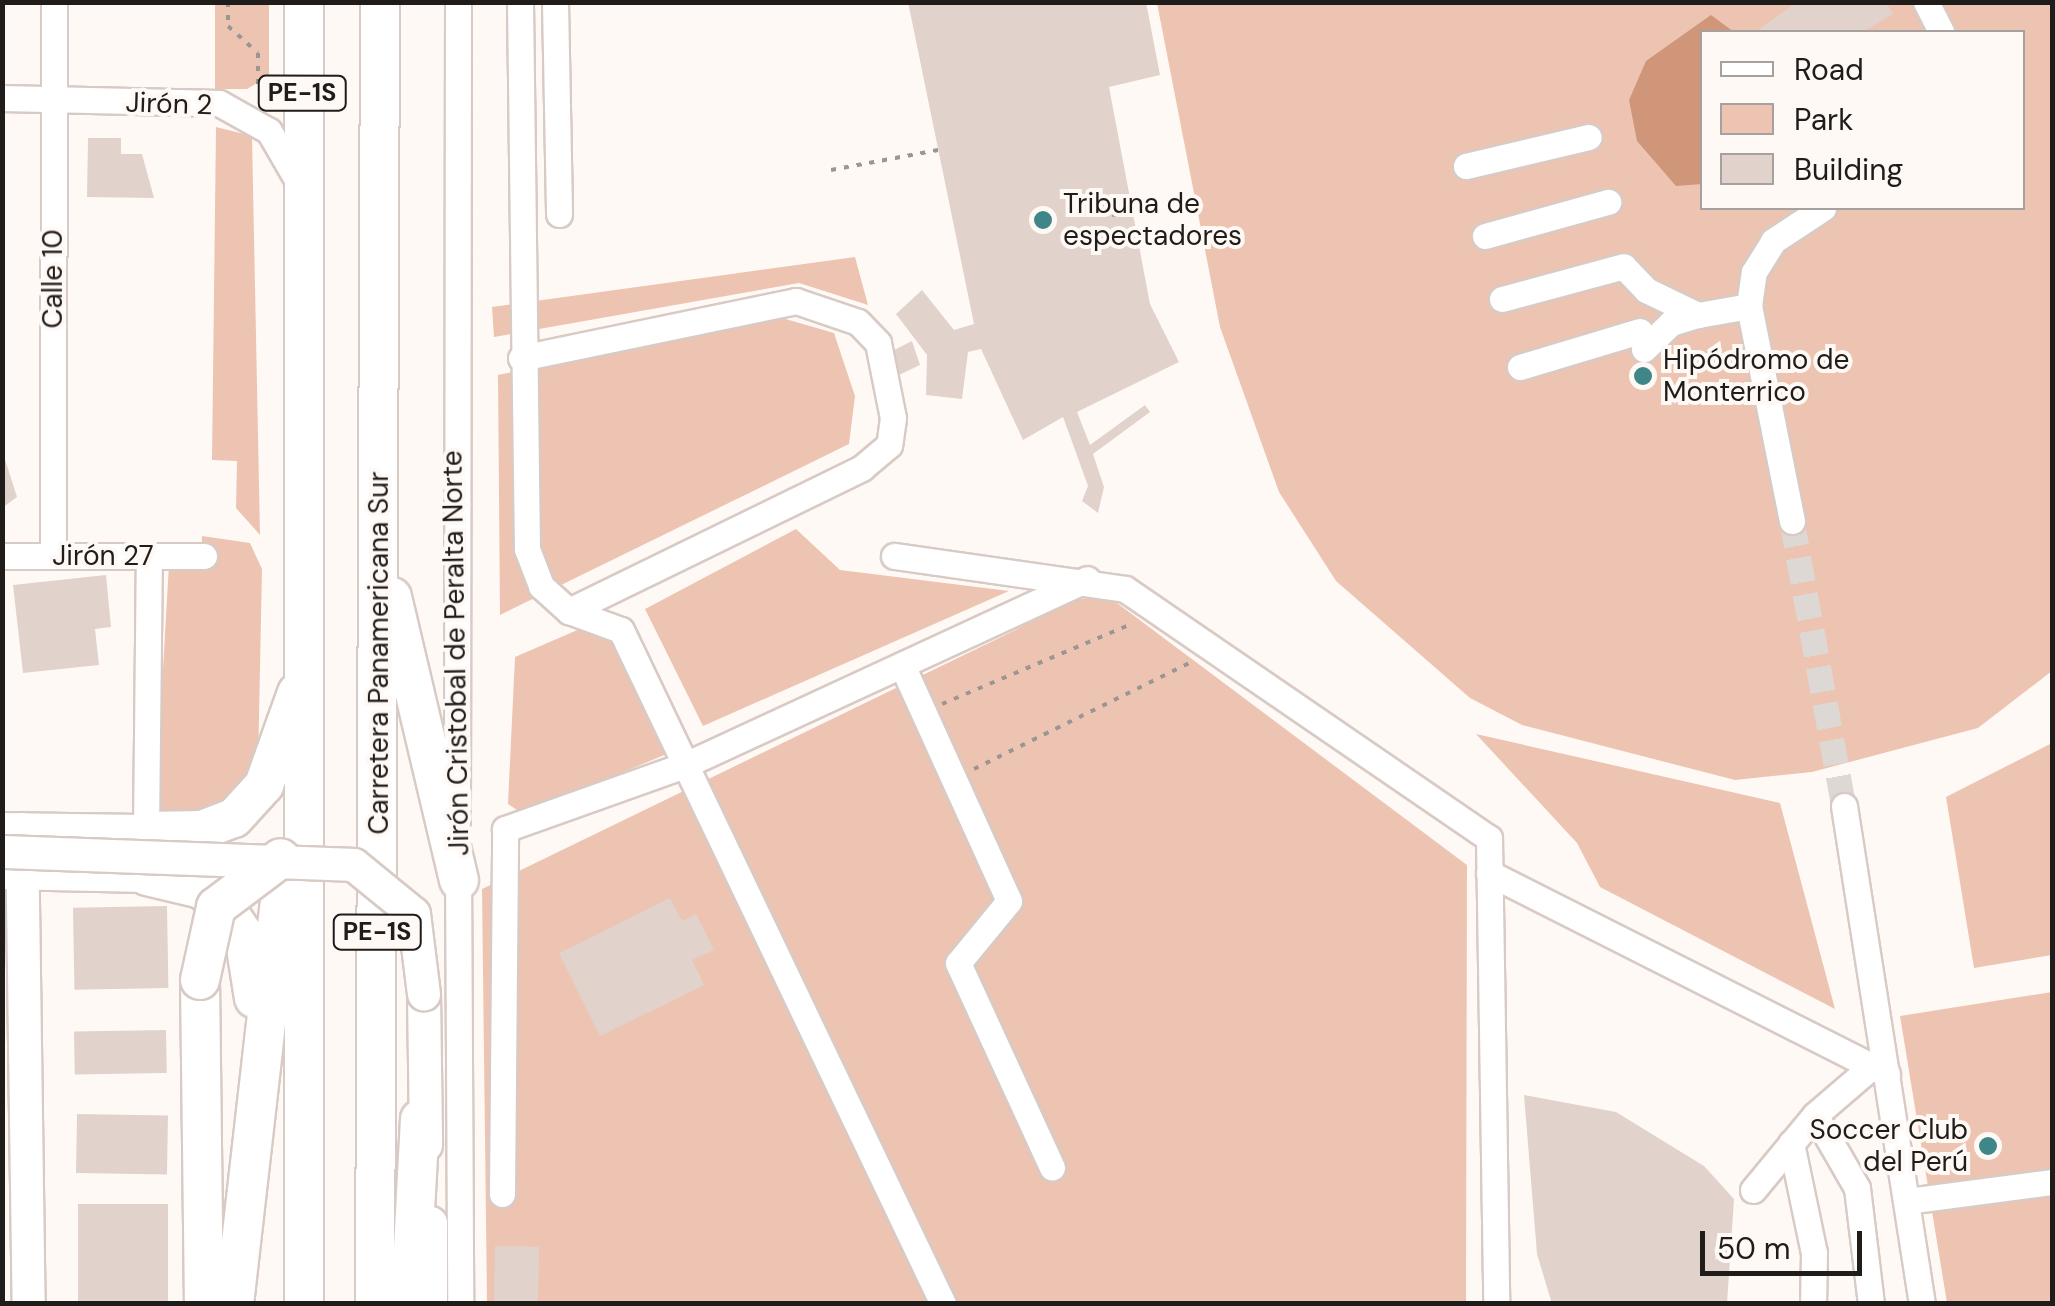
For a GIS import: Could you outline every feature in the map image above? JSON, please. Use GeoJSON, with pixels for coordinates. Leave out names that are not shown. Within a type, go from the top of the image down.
{"type":"FeatureCollection","features":[{"type":"Feature","properties":{"kind":"highway","name":"PE-1S"},"geometry":{"type":"LineString","coordinates":[[304,2],[299,183],[305,806],[304,1304]]}},
{"type":"Feature","properties":{"kind":"highway","name":"Carretera Panamericana Sur"},"geometry":{"type":"LineString","coordinates":[[375,1304],[380,2]]}},
{"type":"Feature","properties":{"kind":"highway"},"geometry":{"type":"LineString","coordinates":[[380,561],[459,880]]}},
{"type":"Feature","properties":{"kind":"highway"},"geometry":{"type":"LineString","coordinates":[[146,831],[202,830],[234,818],[264,786],[303,678]]}},
{"type":"Feature","properties":{"kind":"highway"},"geometry":{"type":"LineString","coordinates":[[236,1297],[286,850],[305,806]]}},
{"type":"Feature","properties":{"kind":"highway"},"geometry":{"type":"LineString","coordinates":[[204,1304],[204,944],[216,908],[281,858]]}},
{"type":"Feature","properties":{"kind":"highway"},"geometry":{"type":"LineString","coordinates":[[147,876],[201,890],[244,935],[259,1070]]}},
{"type":"Feature","properties":{"kind":"highway"},"geometry":{"type":"LineString","coordinates":[[410,1304],[420,1119]]}},
{"type":"Feature","properties":{"kind":"main road"},"geometry":{"type":"LineString","coordinates":[[10,851],[146,831]]}},
{"type":"Feature","properties":{"kind":"main road"},"geometry":{"type":"LineString","coordinates":[[10,851],[281,858],[354,865],[384,880],[414,914],[424,955],[420,1119],[432,1167],[430,1304]]}},
{"type":"Feature","properties":{"kind":"main road"},"geometry":{"type":"LineString","coordinates":[[10,851],[147,876]]}},
{"type":"Feature","properties":{"kind":"main road"},"geometry":{"type":"LineString","coordinates":[[10,851],[16,1226],[29,1304]]}},
{"type":"Feature","properties":{"kind":"street","name":"Calle 10"},"geometry":{"type":"LineString","coordinates":[[52,556],[54,2]]}},
{"type":"Feature","properties":{"kind":"street","name":"Jirón Cristobal de Peralta Norte"},"geometry":{"type":"LineString","coordinates":[[458,2],[460,1304]]}},
{"type":"Feature","properties":{"kind":"street"},"geometry":{"type":"LineString","coordinates":[[520,2],[521,358],[527,549],[541,586],[569,611],[621,630],[943,1304]]}},
{"type":"Feature","properties":{"kind":"street"},"geometry":{"type":"LineString","coordinates":[[555,2],[559,214]]}},
{"type":"Feature","properties":{"kind":"street"},"geometry":{"type":"LineString","coordinates":[[1926,2],[1940,30]]}},
{"type":"Feature","properties":{"kind":"street","name":"Jirón 2"},"geometry":{"type":"LineString","coordinates":[[2,98],[231,108],[270,131],[299,183]]}},
{"type":"Feature","properties":{"kind":"street"},"geometry":{"type":"LineString","coordinates":[[1466,166],[1589,138]]}},
{"type":"Feature","properties":{"kind":"street"},"geometry":{"type":"LineString","coordinates":[[1485,236],[1608,202]]}},
{"type":"Feature","properties":{"kind":"street"},"geometry":{"type":"LineString","coordinates":[[1792,521],[1749,306],[1754,272],[1773,241],[1821,210]]}},
{"type":"Feature","properties":{"kind":"street"},"geometry":{"type":"LineString","coordinates":[[1502,298],[1626,268],[1646,290],[1698,315]]}},
{"type":"Feature","properties":{"kind":"street"},"geometry":{"type":"LineString","coordinates":[[521,358],[796,301],[858,322],[878,342],[893,418],[889,445],[862,468],[569,611]]}},
{"type":"Feature","properties":{"kind":"street"},"geometry":{"type":"LineString","coordinates":[[1520,367],[1642,340],[1671,323],[1749,306]]}},
{"type":"Feature","properties":{"kind":"street","name":"Jirón 27"},"geometry":{"type":"LineString","coordinates":[[2,556],[204,556]]}},
{"type":"Feature","properties":{"kind":"street"},"geometry":{"type":"LineString","coordinates":[[146,831],[149,556]]}},
{"type":"Feature","properties":{"kind":"street"},"geometry":{"type":"LineString","coordinates":[[894,556],[1086,579],[1162,610],[1458,810],[1488,838],[1496,1304]]}},
{"type":"Feature","properties":{"kind":"street"},"geometry":{"type":"LineString","coordinates":[[502,1194],[505,829],[686,764],[1086,579]]}},
{"type":"Feature","properties":{"kind":"street"},"geometry":{"type":"LineString","coordinates":[[902,666],[1009,902],[958,963],[1052,1167]]}},
{"type":"Feature","properties":{"kind":"street"},"geometry":{"type":"LineString","coordinates":[[1844,806],[1879,1071],[1907,1201],[1922,1304]]}},
{"type":"Feature","properties":{"kind":"street"},"geometry":{"type":"LineString","coordinates":[[1489,873],[1879,1071]]}},
{"type":"Feature","properties":{"kind":"street"},"geometry":{"type":"LineString","coordinates":[[1753,1190],[1815,1116],[1879,1071]]}},
{"type":"Feature","properties":{"kind":"street"},"geometry":{"type":"LineString","coordinates":[[1815,1116],[1857,1188],[1871,1304]]}},
{"type":"Feature","properties":{"kind":"street"},"geometry":{"type":"LineString","coordinates":[[1792,1144],[1814,1253],[1813,1304]]}},
{"type":"Feature","properties":{"kind":"street"},"geometry":{"type":"LineString","coordinates":[[1907,1201],[2052,1182]]}},
{"type":"Feature","properties":{"kind":"path"},"geometry":{"type":"LineString","coordinates":[[228,2],[228,26],[258,54],[258,85]]}},
{"type":"Feature","properties":{"kind":"path"},"geometry":{"type":"LineString","coordinates":[[831,170],[938,150]]}},
{"type":"Feature","properties":{"kind":"path"},"geometry":{"type":"LineString","coordinates":[[1112,215],[1130,211]]}},
{"type":"Feature","properties":{"kind":"path"},"geometry":{"type":"LineString","coordinates":[[924,712],[1162,610]]}},
{"type":"Feature","properties":{"kind":"path"},"geometry":{"type":"LineString","coordinates":[[956,778],[1219,649]]}},
{"type":"Feature","properties":{"kind":"green space"},"geometry":{"type":"Polygon","coordinates":[[[215,3],[269,3],[269,76],[247,89],[215,89],[215,3]]]}},
{"type":"Feature","properties":{"kind":"green space","name":"Hipódromo de Monterrico"},"geometry":{"type":"Polygon","coordinates":[[[1157,3],[2052,3],[2052,671],[1978,728],[1812,772],[1735,780],[1522,725],[1470,698],[1336,581],[1279,492],[1220,327],[1157,3]]]}},
{"type":"Feature","properties":{"kind":"green space"},"geometry":{"type":"Polygon","coordinates":[[[216,127],[252,136],[260,535],[236,508],[237,461],[212,460],[216,127]]]}},
{"type":"Feature","properties":{"kind":"green space"},"geometry":{"type":"Polygon","coordinates":[[[855,257],[868,305],[799,283],[494,337],[492,307],[855,257]]]}},
{"type":"Feature","properties":{"kind":"green space"},"geometry":{"type":"Polygon","coordinates":[[[782,318],[834,333],[855,396],[849,444],[500,615],[498,375],[782,318]]]}},
{"type":"Feature","properties":{"kind":"green space"},"geometry":{"type":"Polygon","coordinates":[[[796,529],[840,570],[1009,591],[703,726],[645,609],[796,529]]]}},
{"type":"Feature","properties":{"kind":"green space"},"geometry":{"type":"Polygon","coordinates":[[[202,536],[250,543],[262,569],[258,766],[229,803],[164,823],[155,809],[169,564],[201,563],[202,536]]]}},
{"type":"Feature","properties":{"kind":"green space"},"geometry":{"type":"Polygon","coordinates":[[[1109,597],[1467,865],[1466,1303],[487,1303],[482,889],[1079,599],[1109,597]]]}},
{"type":"Feature","properties":{"kind":"green space"},"geometry":{"type":"Polygon","coordinates":[[[582,628],[611,635],[669,753],[523,814],[508,804],[515,657],[582,628]]]}},
{"type":"Feature","properties":{"kind":"green space"},"geometry":{"type":"Polygon","coordinates":[[[1476,734],[1780,803],[1835,1009],[1600,887],[1577,843],[1476,734]]]}},
{"type":"Feature","properties":{"kind":"green space"},"geometry":{"type":"Polygon","coordinates":[[[2052,743],[2052,955],[1974,968],[1946,797],[2052,743]]]}},
{"type":"Feature","properties":{"kind":"green space","name":"Soccer Club del Perú"},"geometry":{"type":"Polygon","coordinates":[[[2052,992],[2052,1303],[1947,1303],[1900,1016],[2052,992]]]}},
{"type":"Feature","properties":{"kind":"shaded area"},"geometry":{"type":"Polygon","coordinates":[[[1711,15],[1731,30],[1700,30],[1700,184],[1676,186],[1637,141],[1629,100],[1646,61],[1711,15]]]}},
{"type":"Feature","properties":{"kind":"building","name":"Tribuna de espectadores"},"geometry":{"type":"Polygon","coordinates":[[[908,2],[1146,2],[1160,75],[1109,87],[1150,304],[1179,362],[1077,412],[1090,445],[1145,405],[1150,412],[1093,454],[1104,487],[1098,513],[1082,501],[1088,486],[1063,417],[1023,440],[981,349],[968,352],[962,399],[926,395],[927,355],[896,314],[922,290],[954,330],[974,324],[908,2]]]}},
{"type":"Feature","properties":{"kind":"building"},"geometry":{"type":"Polygon","coordinates":[[[1797,2],[1886,2],[1893,14],[1866,30],[1758,30],[1797,2]]]}},
{"type":"Feature","properties":{"kind":"building"},"geometry":{"type":"Polygon","coordinates":[[[88,138],[121,138],[121,154],[142,154],[154,198],[87,197],[88,138]]]}},
{"type":"Feature","properties":{"kind":"building"},"geometry":{"type":"Polygon","coordinates":[[[912,341],[920,365],[897,376],[890,352],[912,341]]]}},
{"type":"Feature","properties":{"kind":"building"},"geometry":{"type":"Polygon","coordinates":[[[2,450],[17,497],[2,508],[2,450]]]}},
{"type":"Feature","properties":{"kind":"building"},"geometry":{"type":"Polygon","coordinates":[[[106,575],[111,627],[95,629],[99,665],[23,673],[13,585],[106,575]]]}},
{"type":"Feature","properties":{"kind":"building"},"geometry":{"type":"Polygon","coordinates":[[[670,898],[682,921],[696,914],[714,950],[692,960],[704,985],[600,1036],[559,953],[670,898]]]}},
{"type":"Feature","properties":{"kind":"building"},"geometry":{"type":"Polygon","coordinates":[[[167,906],[168,988],[74,990],[73,908],[167,906]]]}},
{"type":"Feature","properties":{"kind":"building"},"geometry":{"type":"Polygon","coordinates":[[[166,1030],[167,1073],[75,1075],[74,1032],[166,1030]]]}},
{"type":"Feature","properties":{"kind":"building"},"geometry":{"type":"Polygon","coordinates":[[[1524,1095],[1616,1112],[1704,1166],[1734,1199],[1727,1304],[1552,1304],[1537,1254],[1524,1095]]]}},
{"type":"Feature","properties":{"kind":"building"},"geometry":{"type":"Polygon","coordinates":[[[77,1114],[168,1116],[167,1175],[76,1173],[77,1114]]]}},
{"type":"Feature","properties":{"kind":"building"},"geometry":{"type":"Polygon","coordinates":[[[78,1204],[168,1204],[168,1304],[78,1304],[78,1204]]]}},
{"type":"Feature","properties":{"kind":"building"},"geometry":{"type":"Polygon","coordinates":[[[495,1246],[539,1247],[538,1304],[494,1304],[495,1246]]]}},
{"type":"Feature","properties":{"kind":"tunnel"},"geometry":{"type":"LineString","coordinates":[[1792,521],[1844,806]]}},
{"type":"Feature","properties":{"kind":"place","name":"Tribuna de espectadores"},"geometry":{"type":"Point","coordinates":[1043,220]}},
{"type":"Feature","properties":{"kind":"place","name":"Hipódromo de Monterrico"},"geometry":{"type":"Point","coordinates":[1643,376]}},
{"type":"Feature","properties":{"kind":"place","name":"Soccer Club del Perú"},"geometry":{"type":"Point","coordinates":[1988,1146]}}]}
